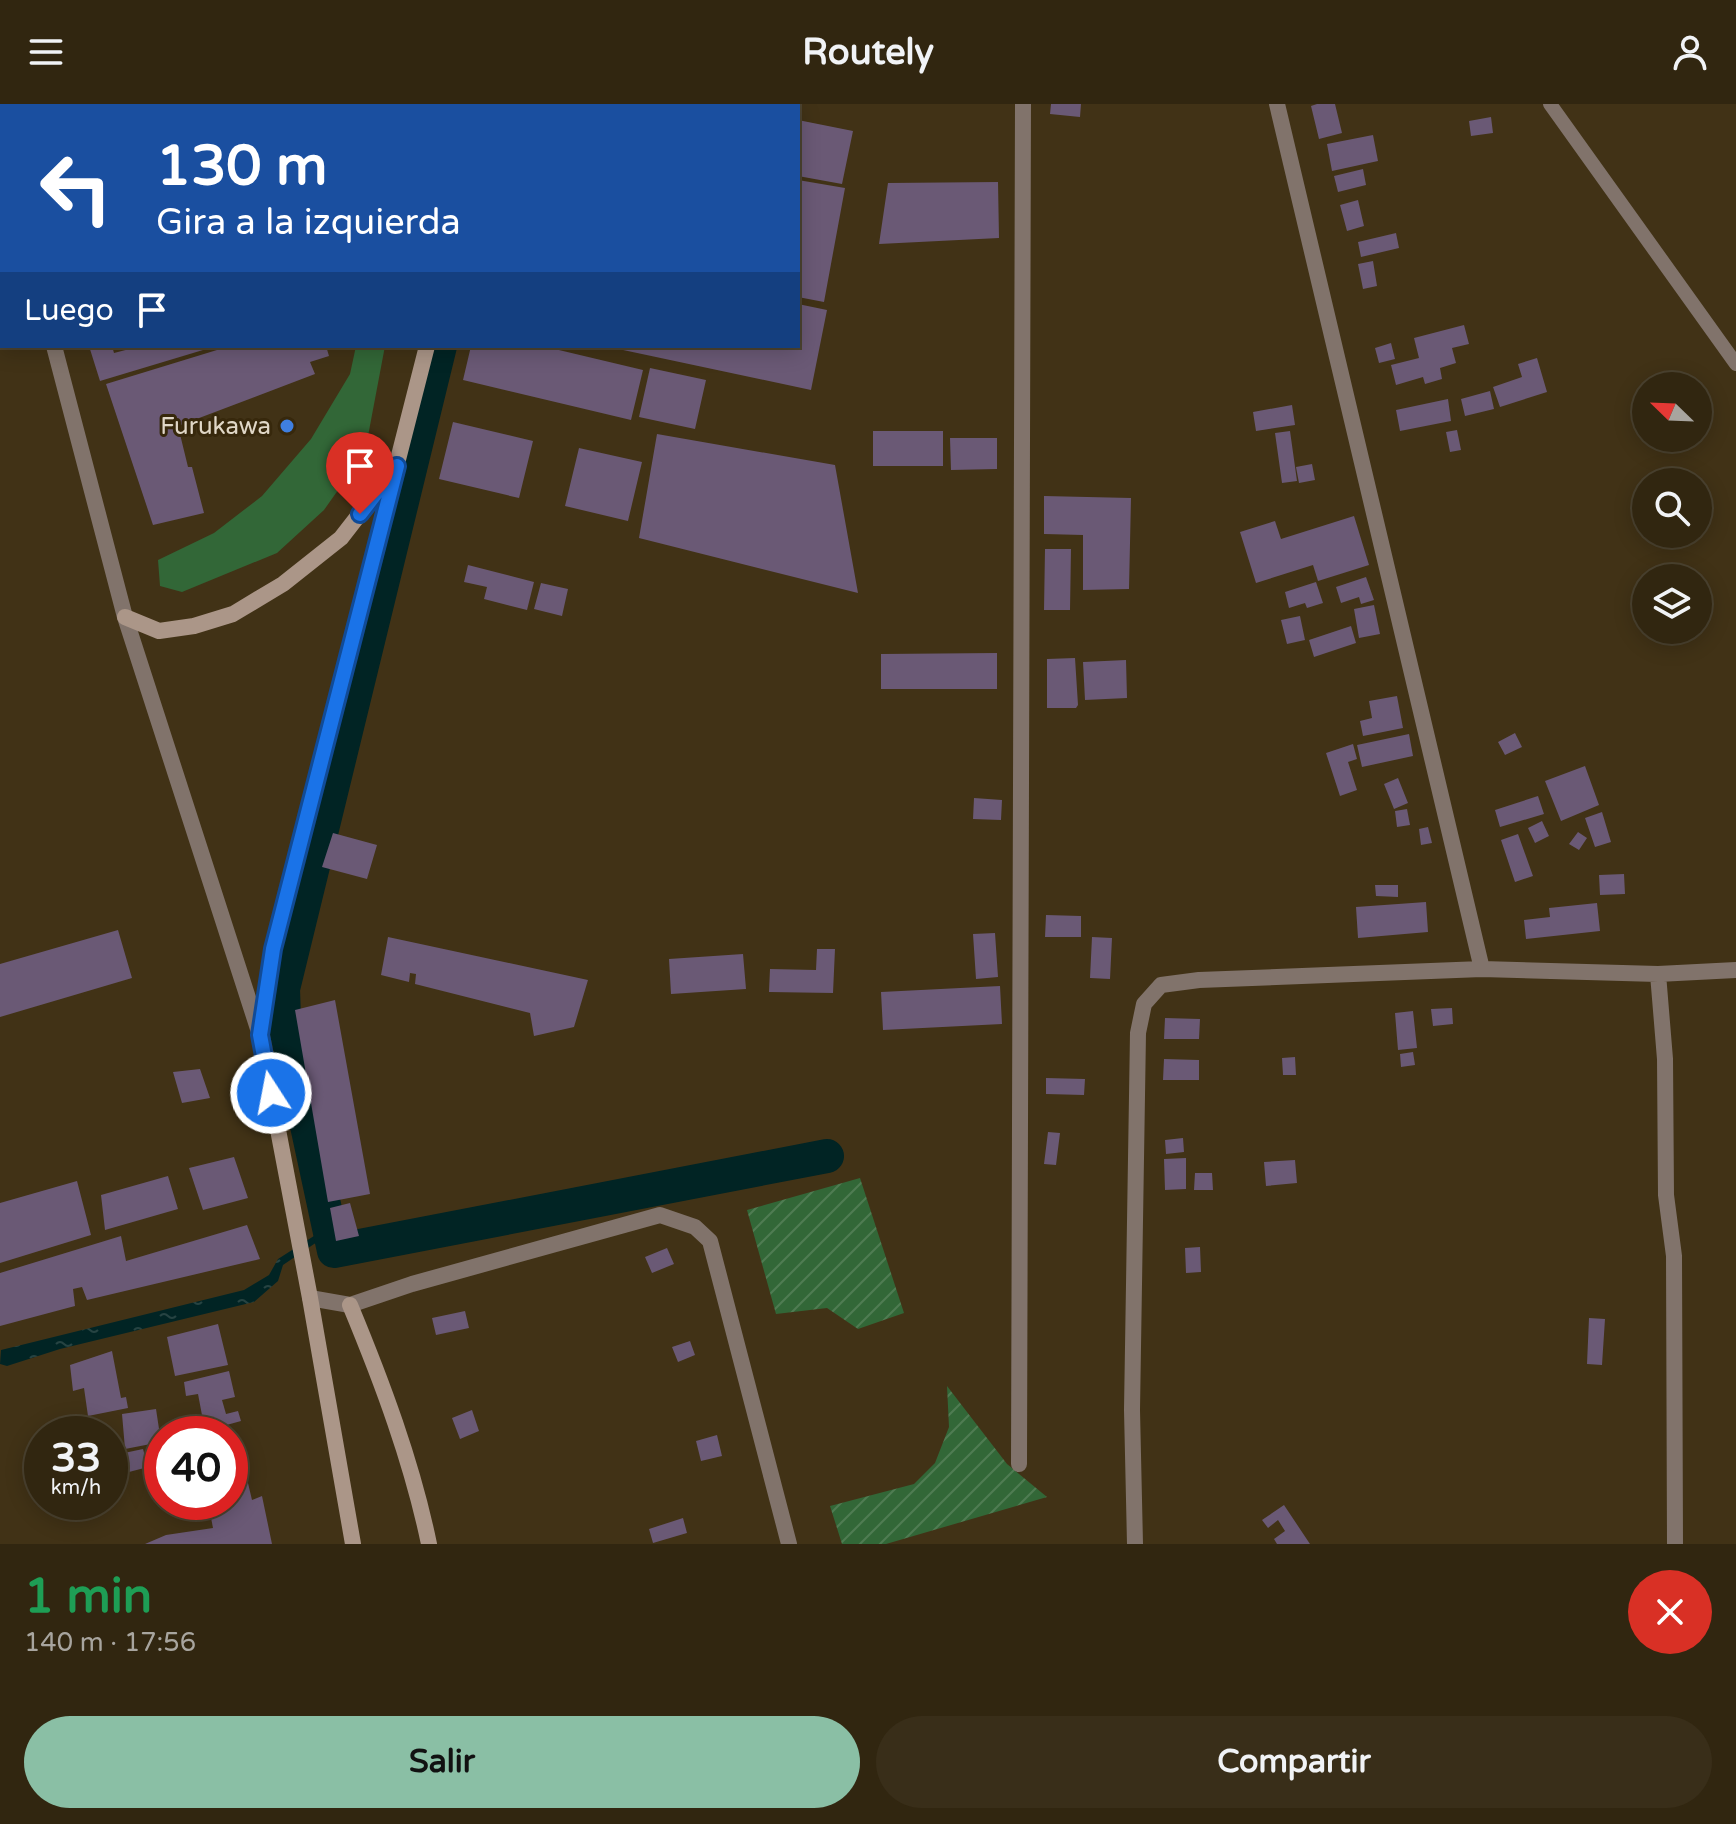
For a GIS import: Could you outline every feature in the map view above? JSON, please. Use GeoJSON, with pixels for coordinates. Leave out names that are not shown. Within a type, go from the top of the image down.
{"type":"FeatureCollection","features":[{"type":"Feature","properties":{"kind":"street"},"geometry":{"type":"LineString","coordinates":[[1019,1464],[1023,104]]}},
{"type":"Feature","properties":{"kind":"street"},"geometry":{"type":"LineString","coordinates":[[1277,104],[1482,969]]}},
{"type":"Feature","properties":{"kind":"street"},"geometry":{"type":"LineString","coordinates":[[55,348],[125,617],[260,1035],[353,1544]]}},
{"type":"Feature","properties":{"kind":"street"},"geometry":{"type":"LineString","coordinates":[[260,1035],[273,949],[426,348]]}},
{"type":"Feature","properties":{"kind":"street"},"geometry":{"type":"LineString","coordinates":[[125,617],[159,631],[194,626],[233,614],[283,584],[341,538],[397,466]]}},
{"type":"Feature","properties":{"kind":"street"},"geometry":{"type":"LineString","coordinates":[[1135,1544],[1132,1410],[1138,1033],[1144,1004],[1161,985],[1199,980],[1482,969],[1658,974],[1736,970]]}},
{"type":"Feature","properties":{"kind":"street"},"geometry":{"type":"LineString","coordinates":[[1658,974],[1665,1059],[1666,1195],[1674,1256],[1675,1544]]}},
{"type":"Feature","properties":{"kind":"street"},"geometry":{"type":"LineString","coordinates":[[310,1298],[350,1305],[412,1284],[660,1215],[695,1227],[710,1241],[789,1544]]}},
{"type":"Feature","properties":{"kind":"street"},"geometry":{"type":"LineString","coordinates":[[350,1305],[382,1381],[429,1544]]}},
{"type":"Feature","properties":{"kind":"lane"},"geometry":{"type":"LineString","coordinates":[[1550,104],[1736,364]]}},
{"type":"Feature","properties":{"kind":"green space"},"geometry":{"type":"Polygon","coordinates":[[[356,348],[385,348],[365,452],[324,510],[277,553],[182,592],[160,586],[158,560],[214,533],[262,496],[311,439],[350,374],[356,348]]]}},
{"type":"Feature","properties":{"kind":"green space"},"geometry":{"type":"Polygon","coordinates":[[[860,1178],[904,1313],[858,1329],[827,1308],[776,1314],[747,1210],[860,1178]]]}},
{"type":"Feature","properties":{"kind":"green space"},"geometry":{"type":"Polygon","coordinates":[[[947,1386],[1007,1464],[1047,1497],[886,1544],[842,1544],[830,1506],[914,1484],[935,1463],[949,1427],[947,1386]]]}},
{"type":"Feature","properties":{"kind":"water"},"geometry":{"type":"Polygon","coordinates":[[[317,1234],[320,1240],[283,1265],[278,1281],[254,1302],[60,1349],[7,1366],[0,1364],[1,1350],[244,1290],[269,1275],[278,1259],[317,1234]]]}},
{"type":"Feature","properties":{"kind":"building"},"geometry":{"type":"Polygon","coordinates":[[[1051,104],[1081,104],[1080,117],[1050,114],[1051,104]]]}},
{"type":"Feature","properties":{"kind":"building"},"geometry":{"type":"Polygon","coordinates":[[[1335,104],[1342,133],[1319,139],[1311,106],[1335,104]]]}},
{"type":"Feature","properties":{"kind":"building"},"geometry":{"type":"Polygon","coordinates":[[[1491,117],[1493,133],[1471,136],[1469,121],[1491,117]]]}},
{"type":"Feature","properties":{"kind":"building"},"geometry":{"type":"Polygon","coordinates":[[[800,120],[853,131],[842,184],[800,176],[800,120]]]}},
{"type":"Feature","properties":{"kind":"building"},"geometry":{"type":"Polygon","coordinates":[[[1373,135],[1378,161],[1332,171],[1327,144],[1373,135]]]}},
{"type":"Feature","properties":{"kind":"building"},"geometry":{"type":"Polygon","coordinates":[[[1363,169],[1366,185],[1338,192],[1334,176],[1363,169]]]}},
{"type":"Feature","properties":{"kind":"building"},"geometry":{"type":"Polygon","coordinates":[[[800,180],[845,188],[824,302],[800,297],[800,180]]]}},
{"type":"Feature","properties":{"kind":"building"},"geometry":{"type":"Polygon","coordinates":[[[998,182],[999,238],[879,244],[888,183],[998,182]]]}},
{"type":"Feature","properties":{"kind":"building"},"geometry":{"type":"Polygon","coordinates":[[[1358,200],[1364,226],[1347,231],[1340,205],[1358,200]]]}},
{"type":"Feature","properties":{"kind":"building"},"geometry":{"type":"Polygon","coordinates":[[[1396,233],[1399,248],[1361,257],[1358,242],[1396,233]]]}},
{"type":"Feature","properties":{"kind":"building"},"geometry":{"type":"Polygon","coordinates":[[[1373,261],[1377,286],[1363,289],[1358,264],[1373,261]]]}},
{"type":"Feature","properties":{"kind":"building"},"geometry":{"type":"Polygon","coordinates":[[[800,304],[827,310],[811,390],[614,348],[800,348],[800,304]]]}},
{"type":"Feature","properties":{"kind":"building"},"geometry":{"type":"Polygon","coordinates":[[[1464,325],[1469,344],[1452,348],[1456,363],[1440,368],[1442,379],[1425,384],[1423,377],[1396,385],[1391,365],[1419,358],[1414,338],[1464,325]]]}},
{"type":"Feature","properties":{"kind":"building"},"geometry":{"type":"Polygon","coordinates":[[[1391,343],[1395,359],[1379,363],[1375,348],[1391,343]]]}},
{"type":"Feature","properties":{"kind":"building"},"geometry":{"type":"Polygon","coordinates":[[[90,348],[113,348],[114,353],[133,348],[210,348],[100,381],[90,348]]]}},
{"type":"Feature","properties":{"kind":"building"},"geometry":{"type":"Polygon","coordinates":[[[223,348],[327,348],[329,356],[310,362],[315,374],[178,426],[204,513],[153,525],[106,384],[223,348]]]}},
{"type":"Feature","properties":{"kind":"building"},"geometry":{"type":"Polygon","coordinates":[[[471,348],[550,348],[643,370],[631,420],[463,380],[471,348]]]}},
{"type":"Feature","properties":{"kind":"building"},"geometry":{"type":"Polygon","coordinates":[[[1537,358],[1547,392],[1500,407],[1493,387],[1522,377],[1518,364],[1537,358]]]}},
{"type":"Feature","properties":{"kind":"building"},"geometry":{"type":"Polygon","coordinates":[[[650,368],[706,380],[695,429],[639,417],[650,368]]]}},
{"type":"Feature","properties":{"kind":"building"},"geometry":{"type":"Polygon","coordinates":[[[1490,391],[1494,409],[1465,416],[1461,399],[1490,391]]]}},
{"type":"Feature","properties":{"kind":"building"},"geometry":{"type":"Polygon","coordinates":[[[1448,399],[1451,421],[1400,431],[1396,410],[1448,399]]]}},
{"type":"Feature","properties":{"kind":"building"},"geometry":{"type":"Polygon","coordinates":[[[1292,405],[1295,425],[1256,431],[1253,412],[1292,405]]]}},
{"type":"Feature","properties":{"kind":"building"},"geometry":{"type":"Polygon","coordinates":[[[453,422],[533,441],[519,498],[439,479],[453,422]]]}},
{"type":"Feature","properties":{"kind":"building"},"geometry":{"type":"Polygon","coordinates":[[[1457,430],[1461,450],[1450,452],[1446,432],[1457,430]]]}},
{"type":"Feature","properties":{"kind":"building"},"geometry":{"type":"Polygon","coordinates":[[[873,431],[943,431],[943,466],[873,466],[873,431]]]}},
{"type":"Feature","properties":{"kind":"building"},"geometry":{"type":"Polygon","coordinates":[[[1290,431],[1297,481],[1282,483],[1275,433],[1290,431]]]}},
{"type":"Feature","properties":{"kind":"building"},"geometry":{"type":"Polygon","coordinates":[[[657,434],[835,465],[858,593],[639,538],[657,434]]]}},
{"type":"Feature","properties":{"kind":"building"},"geometry":{"type":"Polygon","coordinates":[[[950,438],[997,438],[997,469],[951,470],[950,438]]]}},
{"type":"Feature","properties":{"kind":"building"},"geometry":{"type":"Polygon","coordinates":[[[579,448],[642,462],[628,521],[565,506],[579,448]]]}},
{"type":"Feature","properties":{"kind":"building"},"geometry":{"type":"Polygon","coordinates":[[[1312,464],[1315,480],[1299,483],[1296,467],[1312,464]]]}},
{"type":"Feature","properties":{"kind":"building"},"geometry":{"type":"Polygon","coordinates":[[[1044,496],[1131,498],[1129,589],[1083,590],[1083,535],[1044,534],[1044,496]]]}},
{"type":"Feature","properties":{"kind":"building"},"geometry":{"type":"Polygon","coordinates":[[[1354,516],[1369,565],[1318,581],[1313,565],[1256,583],[1240,532],[1275,521],[1281,539],[1354,516]]]}},
{"type":"Feature","properties":{"kind":"building"},"geometry":{"type":"Polygon","coordinates":[[[1045,549],[1071,549],[1070,610],[1044,610],[1045,549]]]}},
{"type":"Feature","properties":{"kind":"building"},"geometry":{"type":"Polygon","coordinates":[[[468,565],[534,582],[527,610],[484,599],[487,587],[464,582],[468,565]]]}},
{"type":"Feature","properties":{"kind":"building"},"geometry":{"type":"Polygon","coordinates":[[[1366,577],[1374,600],[1361,604],[1359,597],[1341,603],[1336,587],[1366,577]]]}},
{"type":"Feature","properties":{"kind":"building"},"geometry":{"type":"Polygon","coordinates":[[[1316,582],[1323,603],[1307,608],[1305,603],[1289,608],[1285,592],[1316,582]]]}},
{"type":"Feature","properties":{"kind":"building"},"geometry":{"type":"Polygon","coordinates":[[[541,583],[568,589],[562,616],[534,609],[541,583]]]}},
{"type":"Feature","properties":{"kind":"building"},"geometry":{"type":"Polygon","coordinates":[[[1374,605],[1380,634],[1359,638],[1354,609],[1374,605]]]}},
{"type":"Feature","properties":{"kind":"building"},"geometry":{"type":"Polygon","coordinates":[[[1300,616],[1305,640],[1287,644],[1281,620],[1300,616]]]}},
{"type":"Feature","properties":{"kind":"building"},"geometry":{"type":"Polygon","coordinates":[[[1351,626],[1356,643],[1314,657],[1309,640],[1351,626]]]}},
{"type":"Feature","properties":{"kind":"building"},"geometry":{"type":"Polygon","coordinates":[[[997,653],[997,689],[881,689],[881,654],[997,653]]]}},
{"type":"Feature","properties":{"kind":"building"},"geometry":{"type":"Polygon","coordinates":[[[1075,658],[1078,705],[1076,708],[1047,708],[1047,659],[1075,658]]]}},
{"type":"Feature","properties":{"kind":"building"},"geometry":{"type":"Polygon","coordinates":[[[1126,660],[1127,698],[1085,700],[1083,662],[1126,660]]]}},
{"type":"Feature","properties":{"kind":"building"},"geometry":{"type":"Polygon","coordinates":[[[1397,696],[1403,728],[1363,736],[1360,721],[1372,718],[1369,701],[1397,696]]]}},
{"type":"Feature","properties":{"kind":"building"},"geometry":{"type":"Polygon","coordinates":[[[1515,733],[1522,747],[1505,755],[1498,742],[1515,733]]]}},
{"type":"Feature","properties":{"kind":"building"},"geometry":{"type":"Polygon","coordinates":[[[1409,734],[1413,756],[1362,767],[1357,745],[1409,734]]]}},
{"type":"Feature","properties":{"kind":"building"},"geometry":{"type":"Polygon","coordinates":[[[1353,744],[1357,759],[1348,762],[1357,790],[1340,796],[1326,753],[1353,744]]]}},
{"type":"Feature","properties":{"kind":"building"},"geometry":{"type":"Polygon","coordinates":[[[1585,766],[1599,805],[1561,821],[1545,781],[1585,766]]]}},
{"type":"Feature","properties":{"kind":"building"},"geometry":{"type":"Polygon","coordinates":[[[1398,778],[1408,803],[1394,809],[1384,784],[1398,778]]]}},
{"type":"Feature","properties":{"kind":"building"},"geometry":{"type":"Polygon","coordinates":[[[1538,796],[1544,814],[1500,827],[1495,810],[1538,796]]]}},
{"type":"Feature","properties":{"kind":"building"},"geometry":{"type":"Polygon","coordinates":[[[974,798],[1002,800],[1001,820],[973,819],[974,798]]]}},
{"type":"Feature","properties":{"kind":"building"},"geometry":{"type":"Polygon","coordinates":[[[1407,809],[1410,825],[1397,827],[1395,811],[1407,809]]]}},
{"type":"Feature","properties":{"kind":"building"},"geometry":{"type":"Polygon","coordinates":[[[1602,812],[1611,842],[1595,847],[1585,818],[1602,812]]]}},
{"type":"Feature","properties":{"kind":"building"},"geometry":{"type":"Polygon","coordinates":[[[1542,821],[1549,836],[1535,843],[1528,828],[1542,821]]]}},
{"type":"Feature","properties":{"kind":"building"},"geometry":{"type":"Polygon","coordinates":[[[1428,827],[1432,843],[1421,845],[1419,829],[1428,827]]]}},
{"type":"Feature","properties":{"kind":"building"},"geometry":{"type":"Polygon","coordinates":[[[1578,832],[1587,838],[1579,850],[1569,844],[1578,832]]]}},
{"type":"Feature","properties":{"kind":"building"},"geometry":{"type":"Polygon","coordinates":[[[333,833],[377,845],[367,879],[322,867],[333,833]]]}},
{"type":"Feature","properties":{"kind":"building"},"geometry":{"type":"Polygon","coordinates":[[[1518,834],[1533,876],[1515,882],[1501,840],[1518,834]]]}},
{"type":"Feature","properties":{"kind":"building"},"geometry":{"type":"Polygon","coordinates":[[[1624,874],[1625,894],[1600,895],[1599,875],[1624,874]]]}},
{"type":"Feature","properties":{"kind":"building"},"geometry":{"type":"Polygon","coordinates":[[[1375,885],[1398,885],[1398,897],[1376,896],[1375,885]]]}},
{"type":"Feature","properties":{"kind":"building"},"geometry":{"type":"Polygon","coordinates":[[[1426,902],[1428,932],[1358,938],[1356,907],[1426,902]]]}},
{"type":"Feature","properties":{"kind":"building"},"geometry":{"type":"Polygon","coordinates":[[[1597,903],[1600,931],[1526,939],[1524,920],[1550,917],[1549,908],[1597,903]]]}},
{"type":"Feature","properties":{"kind":"building"},"geometry":{"type":"Polygon","coordinates":[[[1046,915],[1081,916],[1081,937],[1045,937],[1046,915]]]}},
{"type":"Feature","properties":{"kind":"building"},"geometry":{"type":"Polygon","coordinates":[[[118,930],[132,978],[0,1017],[0,964],[118,930]]]}},
{"type":"Feature","properties":{"kind":"building"},"geometry":{"type":"Polygon","coordinates":[[[995,933],[998,977],[976,979],[973,934],[995,933]]]}},
{"type":"Feature","properties":{"kind":"building"},"geometry":{"type":"Polygon","coordinates":[[[388,937],[588,980],[574,1027],[534,1036],[530,1013],[415,984],[416,974],[410,973],[409,982],[381,975],[388,937]]]}},
{"type":"Feature","properties":{"kind":"building"},"geometry":{"type":"Polygon","coordinates":[[[1092,937],[1112,938],[1110,979],[1090,978],[1092,937]]]}},
{"type":"Feature","properties":{"kind":"building"},"geometry":{"type":"Polygon","coordinates":[[[817,949],[835,949],[833,993],[769,992],[770,969],[816,970],[817,949]]]}},
{"type":"Feature","properties":{"kind":"building"},"geometry":{"type":"Polygon","coordinates":[[[743,954],[746,989],[671,994],[669,959],[743,954]]]}},
{"type":"Feature","properties":{"kind":"building"},"geometry":{"type":"Polygon","coordinates":[[[1000,986],[1002,1024],[883,1030],[881,992],[1000,986]]]}},
{"type":"Feature","properties":{"kind":"building"},"geometry":{"type":"Polygon","coordinates":[[[335,1000],[370,1194],[328,1202],[295,1010],[335,1000]]]}},
{"type":"Feature","properties":{"kind":"building"},"geometry":{"type":"Polygon","coordinates":[[[1452,1008],[1453,1024],[1433,1026],[1431,1009],[1452,1008]]]}},
{"type":"Feature","properties":{"kind":"building"},"geometry":{"type":"Polygon","coordinates":[[[1413,1011],[1417,1048],[1398,1050],[1395,1013],[1413,1011]]]}},
{"type":"Feature","properties":{"kind":"building"},"geometry":{"type":"Polygon","coordinates":[[[1165,1018],[1200,1019],[1199,1039],[1164,1039],[1165,1018]]]}},
{"type":"Feature","properties":{"kind":"building"},"geometry":{"type":"Polygon","coordinates":[[[1413,1052],[1415,1065],[1401,1067],[1400,1054],[1413,1052]]]}},
{"type":"Feature","properties":{"kind":"building"},"geometry":{"type":"Polygon","coordinates":[[[1295,1057],[1296,1075],[1283,1075],[1282,1058],[1295,1057]]]}},
{"type":"Feature","properties":{"kind":"building"},"geometry":{"type":"Polygon","coordinates":[[[1164,1059],[1199,1060],[1199,1080],[1163,1080],[1164,1059]]]}},
{"type":"Feature","properties":{"kind":"building"},"geometry":{"type":"Polygon","coordinates":[[[200,1069],[210,1098],[182,1103],[173,1072],[200,1069]]]}},
{"type":"Feature","properties":{"kind":"building"},"geometry":{"type":"Polygon","coordinates":[[[1046,1078],[1085,1079],[1084,1095],[1046,1094],[1046,1078]]]}},
{"type":"Feature","properties":{"kind":"building"},"geometry":{"type":"Polygon","coordinates":[[[1048,1132],[1060,1133],[1056,1165],[1044,1164],[1048,1132]]]}},
{"type":"Feature","properties":{"kind":"building"},"geometry":{"type":"Polygon","coordinates":[[[1183,1138],[1184,1152],[1166,1154],[1165,1140],[1183,1138]]]}},
{"type":"Feature","properties":{"kind":"building"},"geometry":{"type":"Polygon","coordinates":[[[234,1157],[248,1198],[203,1210],[189,1168],[234,1157]]]}},
{"type":"Feature","properties":{"kind":"building"},"geometry":{"type":"Polygon","coordinates":[[[1186,1158],[1186,1189],[1165,1190],[1164,1159],[1186,1158]]]}},
{"type":"Feature","properties":{"kind":"building"},"geometry":{"type":"Polygon","coordinates":[[[1295,1160],[1297,1183],[1266,1186],[1264,1162],[1295,1160]]]}},
{"type":"Feature","properties":{"kind":"building"},"geometry":{"type":"Polygon","coordinates":[[[1195,1173],[1212,1173],[1213,1190],[1194,1190],[1195,1173]]]}},
{"type":"Feature","properties":{"kind":"building"},"geometry":{"type":"Polygon","coordinates":[[[168,1176],[178,1209],[105,1230],[101,1195],[168,1176]]]}},
{"type":"Feature","properties":{"kind":"building"},"geometry":{"type":"Polygon","coordinates":[[[77,1181],[91,1235],[0,1263],[0,1203],[77,1181]]]}},
{"type":"Feature","properties":{"kind":"building"},"geometry":{"type":"Polygon","coordinates":[[[350,1203],[359,1236],[336,1241],[330,1208],[350,1203]]]}},
{"type":"Feature","properties":{"kind":"building"},"geometry":{"type":"Polygon","coordinates":[[[247,1225],[260,1259],[87,1300],[82,1287],[73,1289],[75,1306],[0,1326],[0,1273],[121,1236],[126,1261],[247,1225]]]}},
{"type":"Feature","properties":{"kind":"building"},"geometry":{"type":"Polygon","coordinates":[[[1200,1247],[1201,1272],[1186,1273],[1185,1248],[1200,1247]]]}},
{"type":"Feature","properties":{"kind":"building"},"geometry":{"type":"Polygon","coordinates":[[[667,1248],[674,1264],[652,1273],[645,1257],[667,1248]]]}},
{"type":"Feature","properties":{"kind":"building"},"geometry":{"type":"Polygon","coordinates":[[[465,1311],[469,1328],[436,1335],[432,1318],[465,1311]]]}},
{"type":"Feature","properties":{"kind":"building"},"geometry":{"type":"Polygon","coordinates":[[[1589,1318],[1605,1319],[1602,1365],[1587,1364],[1589,1318]]]}},
{"type":"Feature","properties":{"kind":"building"},"geometry":{"type":"Polygon","coordinates":[[[218,1324],[228,1365],[175,1376],[167,1337],[218,1324]]]}},
{"type":"Feature","properties":{"kind":"building"},"geometry":{"type":"Polygon","coordinates":[[[690,1341],[695,1355],[678,1362],[672,1347],[690,1341]]]}},
{"type":"Feature","properties":{"kind":"building"},"geometry":{"type":"Polygon","coordinates":[[[112,1351],[121,1398],[126,1397],[128,1408],[88,1416],[84,1388],[73,1391],[70,1365],[112,1351]]]}},
{"type":"Feature","properties":{"kind":"building"},"geometry":{"type":"Polygon","coordinates":[[[229,1371],[235,1397],[222,1400],[226,1414],[238,1411],[240,1416],[202,1416],[198,1394],[186,1396],[184,1382],[229,1371]]]}},
{"type":"Feature","properties":{"kind":"building"},"geometry":{"type":"Polygon","coordinates":[[[156,1409],[157,1416],[144,1416],[144,1445],[128,1448],[128,1416],[122,1414],[156,1409]]]}},
{"type":"Feature","properties":{"kind":"building"},"geometry":{"type":"Polygon","coordinates":[[[472,1410],[479,1431],[460,1439],[452,1418],[472,1410]]]}},
{"type":"Feature","properties":{"kind":"building"},"geometry":{"type":"Polygon","coordinates":[[[717,1435],[722,1456],[701,1461],[696,1441],[717,1435]]]}},
{"type":"Feature","properties":{"kind":"building"},"geometry":{"type":"Polygon","coordinates":[[[143,1449],[144,1468],[128,1472],[128,1452],[143,1449]]]}},
{"type":"Feature","properties":{"kind":"building"},"geometry":{"type":"Polygon","coordinates":[[[248,1483],[252,1500],[262,1496],[272,1544],[145,1544],[166,1535],[213,1528],[211,1520],[248,1520],[248,1483]]]}},
{"type":"Feature","properties":{"kind":"building"},"geometry":{"type":"Polygon","coordinates":[[[1284,1505],[1310,1544],[1277,1544],[1274,1539],[1285,1531],[1278,1520],[1268,1528],[1262,1520],[1284,1505]]]}},
{"type":"Feature","properties":{"kind":"building"},"geometry":{"type":"Polygon","coordinates":[[[683,1518],[687,1533],[653,1543],[649,1529],[683,1518]]]}},
{"type":"Feature","properties":{"kind":"waterway"},"geometry":{"type":"LineString","coordinates":[[440,348],[283,989],[284,1019],[334,1251],[827,1156]]}},
{"type":"Feature","properties":{"kind":"place","name":"Furukawa"},"geometry":{"type":"Point","coordinates":[287,426]}},
{"type":"Feature","properties":{"kind":"route"},"geometry":{"type":"LineString","coordinates":[[271,1093],[260,1035],[273,949],[397,466],[360,514]]}}]}
